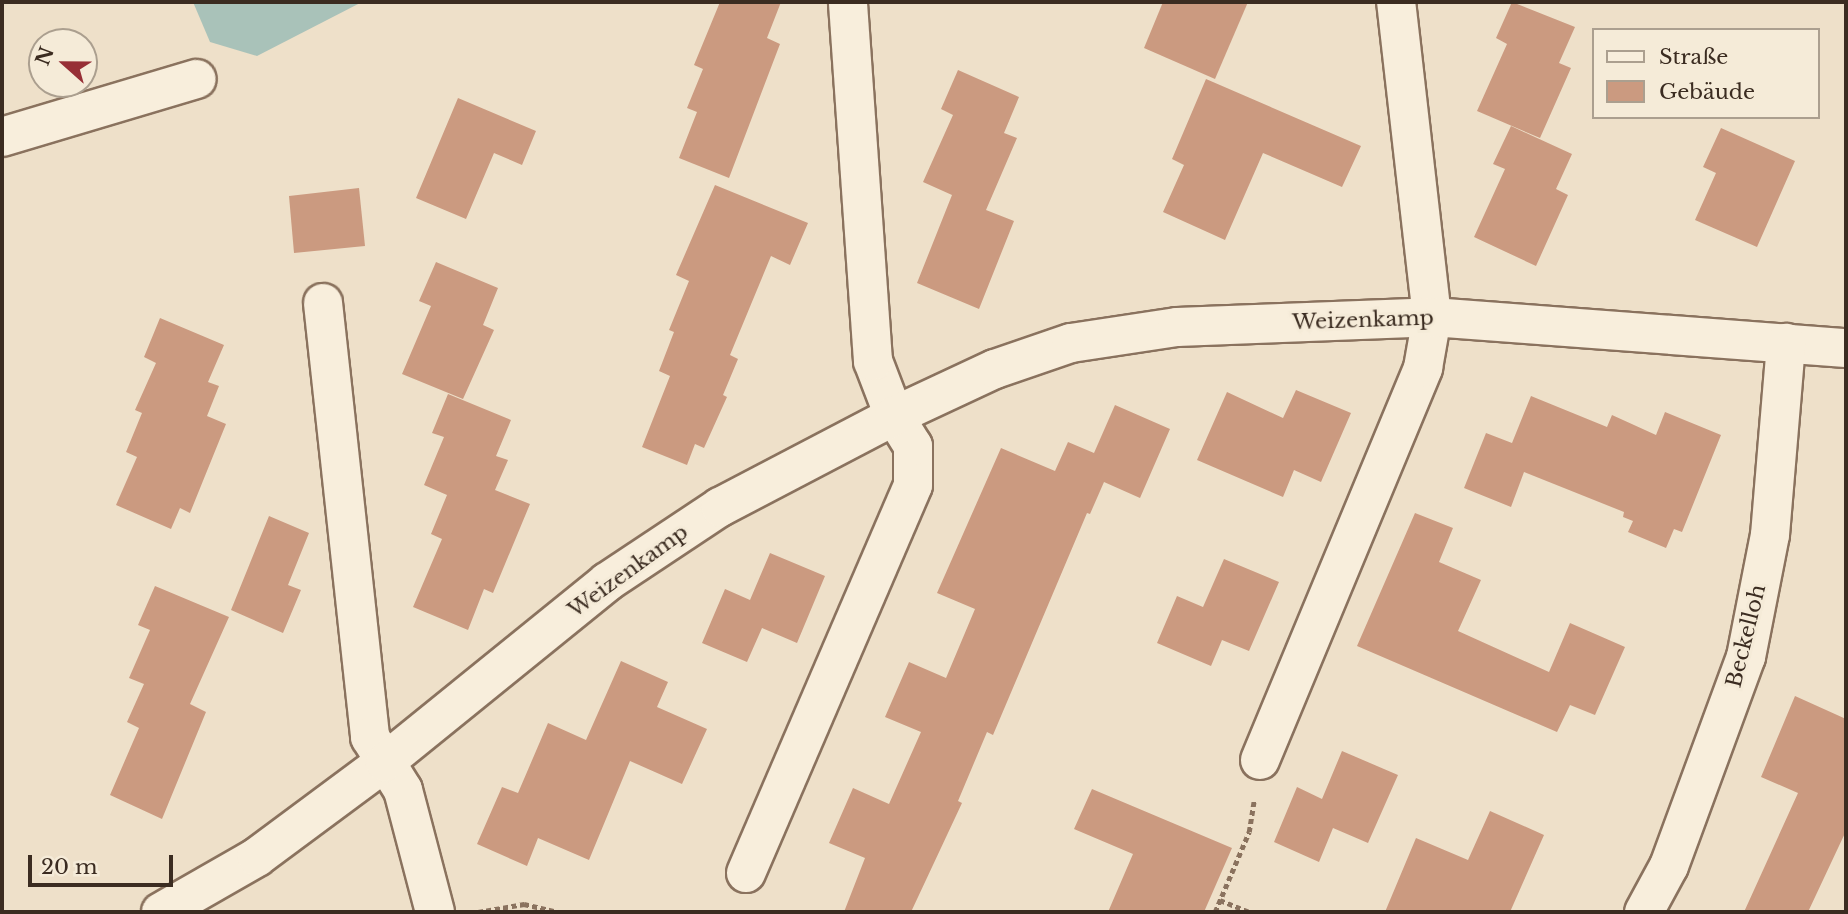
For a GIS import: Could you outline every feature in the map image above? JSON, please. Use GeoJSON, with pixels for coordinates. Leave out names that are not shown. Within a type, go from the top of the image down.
{"type":"FeatureCollection","features":[{"type":"Feature","properties":{"kind":"street"},"geometry":{"type":"LineString","coordinates":[[746,873],[914,485],[913,446],[894,416],[873,360],[848,2]]}},
{"type":"Feature","properties":{"kind":"street"},"geometry":{"type":"LineString","coordinates":[[1260,760],[1423,368],[1432,317],[1396,2]]}},
{"type":"Feature","properties":{"kind":"street"},"geometry":{"type":"LineString","coordinates":[[2,137],[197,79]]}},
{"type":"Feature","properties":{"kind":"street"},"geometry":{"type":"LineString","coordinates":[[323,303],[370,737],[403,790],[435,912]]}},
{"type":"Feature","properties":{"kind":"street","name":"Weizenkamp"},"geometry":{"type":"LineString","coordinates":[[161,912],[257,857],[385,762],[607,582],[720,507],[894,416],[995,369],[1071,343],[1177,327],[1432,317],[1846,348]]}},
{"type":"Feature","properties":{"kind":"street","name":"Beckelloh"},"geometry":{"type":"LineString","coordinates":[[1644,912],[1669,866],[1746,657],[1770,535],[1786,343]]}},
{"type":"Feature","properties":{"kind":"path"},"geometry":{"type":"LineString","coordinates":[[1215,912],[1249,832],[1260,760]]}},
{"type":"Feature","properties":{"kind":"path"},"geometry":{"type":"LineString","coordinates":[[1220,900],[1250,912]]}},
{"type":"Feature","properties":{"kind":"path"},"geometry":{"type":"LineString","coordinates":[[473,912],[524,904],[560,912]]}},
{"type":"Feature","properties":{"kind":"water"},"geometry":{"type":"Polygon","coordinates":[[[193,2],[362,2],[257,56],[210,42],[193,2]]]}},
{"type":"Feature","properties":{"kind":"building"},"geometry":{"type":"Polygon","coordinates":[[[720,2],[781,2],[767,38],[780,44],[729,178],[679,158],[697,112],[687,108],[703,69],[694,65],[720,2]]]}},
{"type":"Feature","properties":{"kind":"building"},"geometry":{"type":"Polygon","coordinates":[[[1163,2],[1248,2],[1215,79],[1144,48],[1163,2]]]}},
{"type":"Feature","properties":{"kind":"building"},"geometry":{"type":"Polygon","coordinates":[[[1512,2],[1575,27],[1559,63],[1571,68],[1540,138],[1477,111],[1507,44],[1496,38],[1512,2]]]}},
{"type":"Feature","properties":{"kind":"building"},"geometry":{"type":"Polygon","coordinates":[[[958,70],[1019,97],[1004,133],[1017,138],[986,210],[1014,221],[979,309],[917,283],[952,195],[923,182],[953,115],[941,109],[958,70]]]}},
{"type":"Feature","properties":{"kind":"building"},"geometry":{"type":"Polygon","coordinates":[[[1206,79],[1361,146],[1342,187],[1263,153],[1225,240],[1163,212],[1184,165],[1172,159],[1206,79]]]}},
{"type":"Feature","properties":{"kind":"building"},"geometry":{"type":"Polygon","coordinates":[[[458,98],[536,131],[522,165],[494,153],[466,219],[416,198],[458,98]]]}},
{"type":"Feature","properties":{"kind":"building"},"geometry":{"type":"Polygon","coordinates":[[[1511,126],[1572,154],[1556,189],[1568,195],[1536,266],[1474,237],[1505,169],[1493,164],[1511,126]]]}},
{"type":"Feature","properties":{"kind":"building"},"geometry":{"type":"Polygon","coordinates":[[[1721,128],[1795,161],[1757,247],[1695,220],[1716,173],[1703,167],[1721,128]]]}},
{"type":"Feature","properties":{"kind":"building"},"geometry":{"type":"Polygon","coordinates":[[[715,185],[808,223],[790,265],[771,256],[730,355],[738,359],[723,395],[727,397],[704,448],[695,444],[687,465],[642,447],[670,376],[659,371],[674,332],[669,330],[689,281],[676,275],[715,185]]]}},
{"type":"Feature","properties":{"kind":"building"},"geometry":{"type":"Polygon","coordinates":[[[359,188],[365,246],[294,253],[289,196],[359,188]]]}},
{"type":"Feature","properties":{"kind":"building"},"geometry":{"type":"Polygon","coordinates":[[[436,262],[498,288],[483,325],[494,330],[463,399],[402,374],[431,306],[419,301],[436,262]]]}},
{"type":"Feature","properties":{"kind":"building"},"geometry":{"type":"Polygon","coordinates":[[[160,318],[224,345],[208,382],[219,386],[207,416],[226,424],[190,513],[180,508],[171,529],[116,505],[137,457],[126,452],[142,413],[135,410],[156,363],[144,357],[160,318]]]}},
{"type":"Feature","properties":{"kind":"building"},"geometry":{"type":"Polygon","coordinates":[[[1296,390],[1351,413],[1321,482],[1294,470],[1283,497],[1197,460],[1227,392],[1283,418],[1296,390]]]}},
{"type":"Feature","properties":{"kind":"building"},"geometry":{"type":"Polygon","coordinates":[[[448,394],[511,420],[496,456],[508,460],[495,490],[530,504],[493,593],[484,589],[468,630],[413,607],[442,539],[431,534],[447,495],[424,485],[444,437],[432,433],[448,394]]]}},
{"type":"Feature","properties":{"kind":"building"},"geometry":{"type":"Polygon","coordinates":[[[1531,396],[1607,427],[1612,415],[1656,435],[1665,412],[1721,435],[1682,532],[1674,529],[1666,548],[1628,532],[1633,521],[1623,517],[1624,512],[1524,472],[1511,507],[1464,488],[1486,433],[1512,443],[1531,396]]]}},
{"type":"Feature","properties":{"kind":"building"},"geometry":{"type":"Polygon","coordinates":[[[1115,405],[1170,429],[1140,498],[1104,482],[1090,514],[1087,513],[993,735],[987,732],[958,801],[962,803],[911,912],[844,912],[865,858],[829,843],[853,788],[889,804],[921,732],[885,717],[909,662],[946,678],[975,609],[937,593],[1001,448],[1055,471],[1068,442],[1094,453],[1115,405]]]}},
{"type":"Feature","properties":{"kind":"building"},"geometry":{"type":"Polygon","coordinates":[[[1415,513],[1453,528],[1439,562],[1481,580],[1458,631],[1549,672],[1570,623],[1625,647],[1595,715],[1570,705],[1557,732],[1357,646],[1415,513]]]}},
{"type":"Feature","properties":{"kind":"building"},"geometry":{"type":"Polygon","coordinates":[[[269,516],[309,533],[288,585],[301,590],[283,633],[231,610],[269,516]]]}},
{"type":"Feature","properties":{"kind":"building"},"geometry":{"type":"Polygon","coordinates":[[[770,553],[825,576],[797,643],[762,628],[747,662],[702,643],[725,589],[750,600],[770,553]]]}},
{"type":"Feature","properties":{"kind":"building"},"geometry":{"type":"Polygon","coordinates":[[[1224,559],[1279,582],[1249,651],[1222,640],[1211,666],[1157,643],[1177,596],[1203,607],[1224,559]]]}},
{"type":"Feature","properties":{"kind":"building"},"geometry":{"type":"Polygon","coordinates":[[[155,586],[229,617],[190,704],[206,712],[162,819],[110,795],[139,728],[127,722],[144,684],[129,678],[150,630],[138,625],[155,586]]]}},
{"type":"Feature","properties":{"kind":"building"},"geometry":{"type":"Polygon","coordinates":[[[621,661],[668,682],[657,707],[707,729],[682,784],[630,761],[589,860],[538,838],[527,866],[477,844],[502,787],[518,793],[548,723],[586,740],[621,661]]]}},
{"type":"Feature","properties":{"kind":"building"},"geometry":{"type":"Polygon","coordinates":[[[1795,696],[1846,719],[1846,831],[1808,912],[1744,912],[1798,793],[1761,777],[1795,696]]]}},
{"type":"Feature","properties":{"kind":"building"},"geometry":{"type":"Polygon","coordinates":[[[1342,751],[1398,775],[1368,843],[1333,828],[1319,862],[1274,842],[1297,787],[1322,799],[1342,751]]]}},
{"type":"Feature","properties":{"kind":"building"},"geometry":{"type":"Polygon","coordinates":[[[1092,789],[1232,848],[1204,912],[1108,912],[1133,854],[1074,829],[1092,789]]]}},
{"type":"Feature","properties":{"kind":"building"},"geometry":{"type":"Polygon","coordinates":[[[1490,811],[1544,835],[1510,912],[1385,912],[1416,838],[1468,860],[1490,811]]]}}]}
